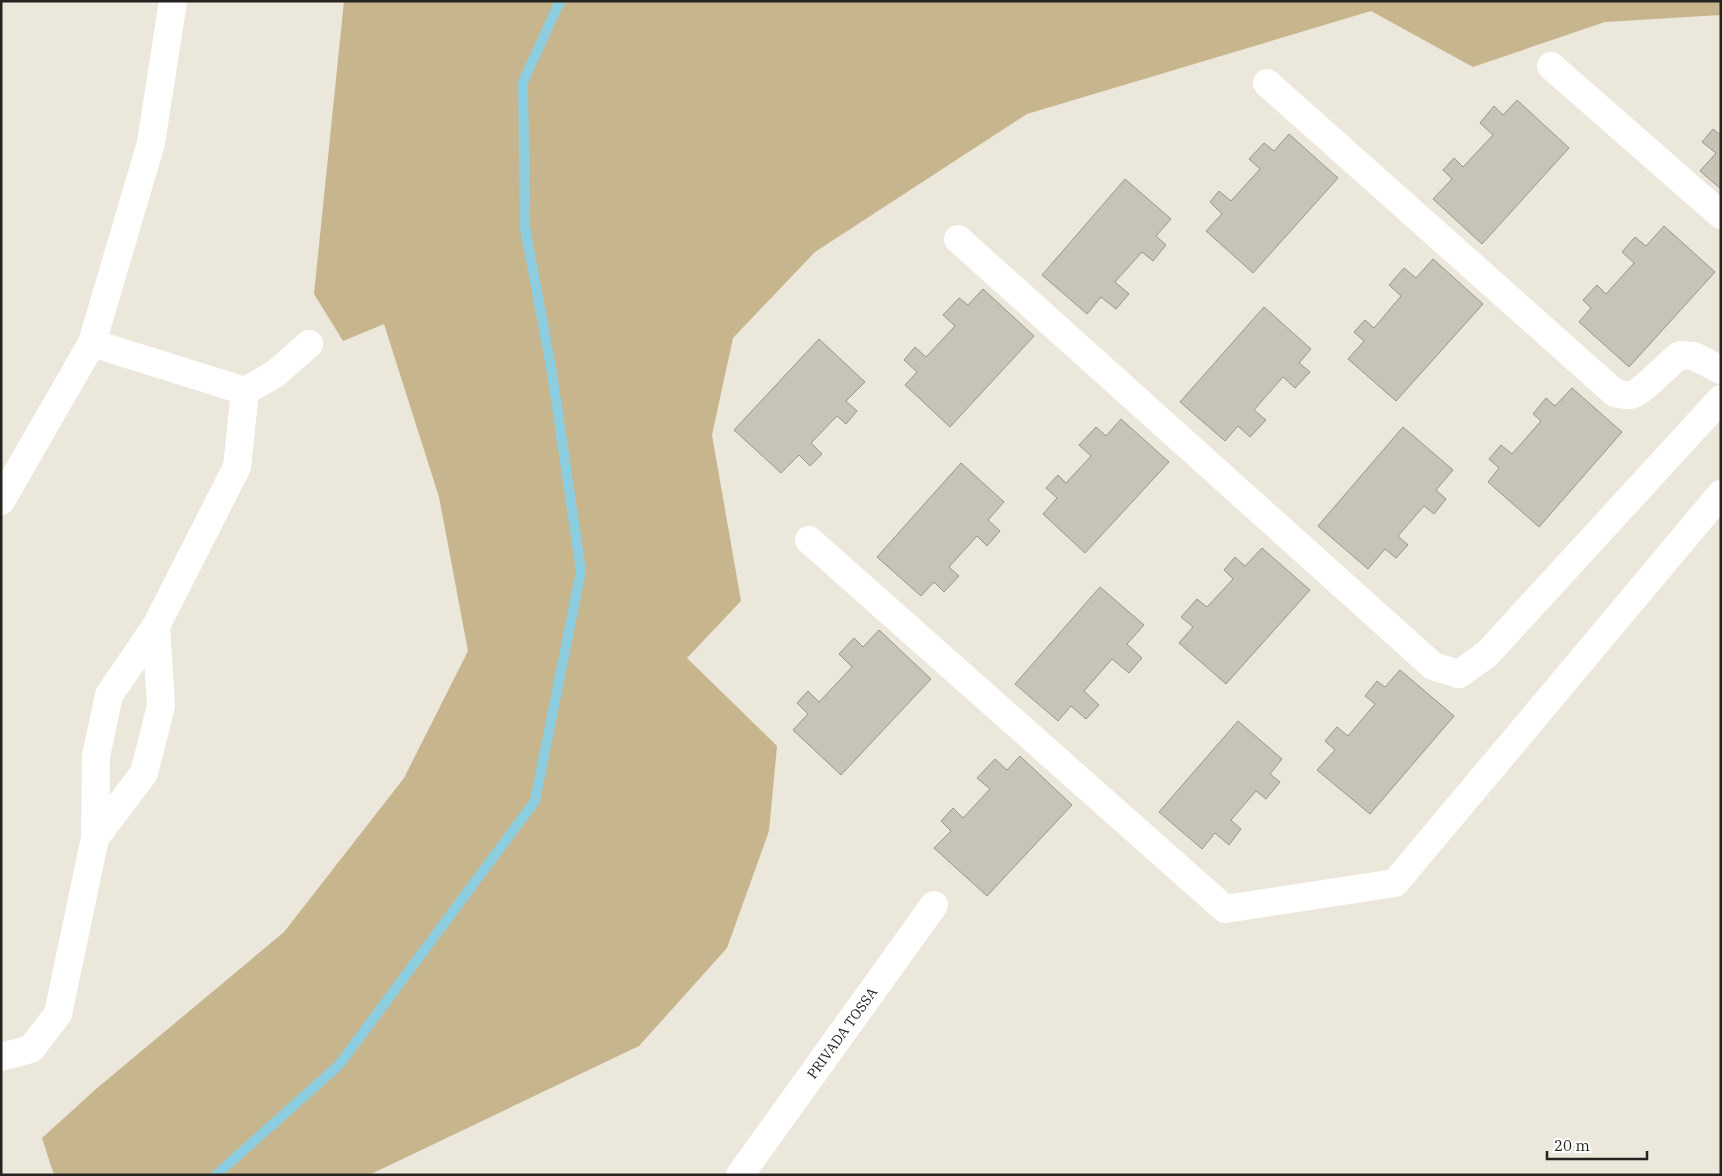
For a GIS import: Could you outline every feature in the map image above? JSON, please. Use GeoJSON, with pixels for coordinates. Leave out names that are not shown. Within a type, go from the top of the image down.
{"type":"FeatureCollection","features":[{"type":"Feature","properties":{"kind":"street"},"geometry":{"type":"LineString","coordinates":[[1,501],[92,343],[151,143],[173,1]]}},
{"type":"Feature","properties":{"kind":"street"},"geometry":{"type":"LineString","coordinates":[[1551,66],[1721,215]]}},
{"type":"Feature","properties":{"kind":"street"},"geometry":{"type":"LineString","coordinates":[[1267,84],[1615,393],[1632,396],[1642,390],[1664,367],[1680,355],[1694,356],[1721,370]]}},
{"type":"Feature","properties":{"kind":"street"},"geometry":{"type":"LineString","coordinates":[[958,239],[1433,666],[1459,674],[1487,654],[1721,399]]}},
{"type":"Feature","properties":{"kind":"street"},"geometry":{"type":"LineString","coordinates":[[92,343],[245,392],[275,374],[309,344]]}},
{"type":"Feature","properties":{"kind":"street"},"geometry":{"type":"LineString","coordinates":[[1,1056],[31,1049],[58,1014],[95,838],[96,756],[109,695],[156,626],[237,467],[245,392]]}},
{"type":"Feature","properties":{"kind":"street"},"geometry":{"type":"LineString","coordinates":[[809,540],[1225,909],[1395,883],[1721,494]]}},
{"type":"Feature","properties":{"kind":"street"},"geometry":{"type":"LineString","coordinates":[[95,838],[144,773],[161,706],[156,626]]}},
{"type":"Feature","properties":{"kind":"street","name":"PRIVADA TOSSA"},"geometry":{"type":"LineString","coordinates":[[722,1175],[745,1168],[934,905]]}},
{"type":"Feature","properties":{"kind":"shaded area"},"geometry":{"type":"Polygon","coordinates":[[[344,1],[1721,1],[1721,15],[1605,22],[1473,67],[1371,11],[1027,114],[815,252],[733,338],[712,435],[741,601],[687,658],[777,746],[769,831],[727,948],[639,1046],[369,1175],[54,1175],[42,1138],[96,1089],[284,932],[404,778],[468,651],[439,497],[384,324],[343,341],[314,294],[344,1]]]}},
{"type":"Feature","properties":{"kind":"building"},"geometry":{"type":"Polygon","coordinates":[[[1517,100],[1569,148],[1482,244],[1433,199],[1452,179],[1443,170],[1454,158],[1463,167],[1493,135],[1480,123],[1494,106],[1503,115],[1517,100]]]}},
{"type":"Feature","properties":{"kind":"building"},"geometry":{"type":"Polygon","coordinates":[[[1713,129],[1721,135],[1721,189],[1700,171],[1716,153],[1702,142],[1713,129]]]}},
{"type":"Feature","properties":{"kind":"building"},"geometry":{"type":"Polygon","coordinates":[[[1289,134],[1338,178],[1253,273],[1206,231],[1222,214],[1210,202],[1219,191],[1231,201],[1260,169],[1249,159],[1264,143],[1274,151],[1289,134]]]}},
{"type":"Feature","properties":{"kind":"building"},"geometry":{"type":"Polygon","coordinates":[[[1125,179],[1171,219],[1156,236],[1166,245],[1153,261],[1142,252],[1115,282],[1129,294],[1116,309],[1101,297],[1087,314],[1042,275],[1125,179]]]}},
{"type":"Feature","properties":{"kind":"building"},"geometry":{"type":"Polygon","coordinates":[[[1664,226],[1715,272],[1629,367],[1579,322],[1591,308],[1583,300],[1597,285],[1606,294],[1634,263],[1622,252],[1635,237],[1646,246],[1664,226]]]}},
{"type":"Feature","properties":{"kind":"building"},"geometry":{"type":"Polygon","coordinates":[[[1433,259],[1483,304],[1396,401],[1348,359],[1364,341],[1354,332],[1365,320],[1374,328],[1401,296],[1389,285],[1404,268],[1416,278],[1433,259]]]}},
{"type":"Feature","properties":{"kind":"building"},"geometry":{"type":"Polygon","coordinates":[[[983,289],[1034,336],[950,427],[905,385],[917,372],[904,360],[915,347],[926,357],[955,326],[943,315],[959,298],[968,305],[983,289]]]}},
{"type":"Feature","properties":{"kind":"building"},"geometry":{"type":"Polygon","coordinates":[[[1264,307],[1311,349],[1299,363],[1310,372],[1295,388],[1283,377],[1254,410],[1266,420],[1250,437],[1238,426],[1225,441],[1180,402],[1264,307]]]}},
{"type":"Feature","properties":{"kind":"building"},"geometry":{"type":"Polygon","coordinates":[[[819,339],[865,382],[846,401],[857,411],[846,424],[837,416],[811,443],[822,454],[810,466],[799,455],[781,473],[734,430],[819,339]]]}},
{"type":"Feature","properties":{"kind":"building"},"geometry":{"type":"Polygon","coordinates":[[[1572,388],[1622,432],[1539,527],[1488,482],[1499,468],[1489,459],[1501,445],[1512,454],[1541,421],[1533,414],[1546,398],[1555,406],[1572,388]]]}},
{"type":"Feature","properties":{"kind":"building"},"geometry":{"type":"Polygon","coordinates":[[[1121,419],[1169,462],[1085,553],[1043,514],[1057,498],[1046,488],[1058,475],[1066,483],[1091,456],[1079,445],[1096,427],[1106,436],[1121,419]]]}},
{"type":"Feature","properties":{"kind":"building"},"geometry":{"type":"Polygon","coordinates":[[[1403,427],[1453,470],[1436,490],[1446,499],[1434,514],[1424,506],[1398,536],[1408,545],[1396,558],[1385,549],[1368,569],[1318,526],[1403,427]]]}},
{"type":"Feature","properties":{"kind":"building"},"geometry":{"type":"Polygon","coordinates":[[[961,463],[1004,502],[988,520],[1000,531],[987,546],[977,536],[949,567],[959,576],[944,592],[934,582],[921,596],[877,557],[961,463]]]}},
{"type":"Feature","properties":{"kind":"building"},"geometry":{"type":"Polygon","coordinates":[[[1262,548],[1310,590],[1226,684],[1179,643],[1193,627],[1181,617],[1197,599],[1207,607],[1233,579],[1224,570],[1235,557],[1245,566],[1262,548]]]}},
{"type":"Feature","properties":{"kind":"building"},"geometry":{"type":"Polygon","coordinates":[[[1100,587],[1144,625],[1127,644],[1142,658],[1129,673],[1112,659],[1084,691],[1099,705],[1086,719],[1071,706],[1058,721],[1015,684],[1100,587]]]}},
{"type":"Feature","properties":{"kind":"building"},"geometry":{"type":"Polygon","coordinates":[[[879,630],[931,679],[841,775],[793,730],[808,714],[797,703],[808,691],[819,702],[852,667],[839,654],[854,638],[863,647],[879,630]]]}},
{"type":"Feature","properties":{"kind":"building"},"geometry":{"type":"Polygon","coordinates":[[[1400,670],[1454,716],[1370,814],[1317,770],[1335,750],[1325,741],[1337,727],[1348,736],[1375,704],[1365,696],[1377,681],[1385,687],[1400,670]]]}},
{"type":"Feature","properties":{"kind":"building"},"geometry":{"type":"Polygon","coordinates":[[[1238,721],[1282,759],[1270,774],[1280,782],[1266,799],[1256,791],[1231,820],[1241,829],[1229,845],[1215,833],[1202,849],[1159,812],[1238,721]]]}},
{"type":"Feature","properties":{"kind":"building"},"geometry":{"type":"Polygon","coordinates":[[[1020,756],[1072,805],[987,896],[934,848],[951,831],[941,821],[953,808],[963,818],[990,789],[977,778],[995,759],[1007,770],[1020,756]]]}},
{"type":"Feature","properties":{"kind":"waterway"},"geometry":{"type":"LineString","coordinates":[[216,1175],[339,1065],[535,801],[581,571],[552,373],[525,228],[523,82],[560,1]]}}]}
